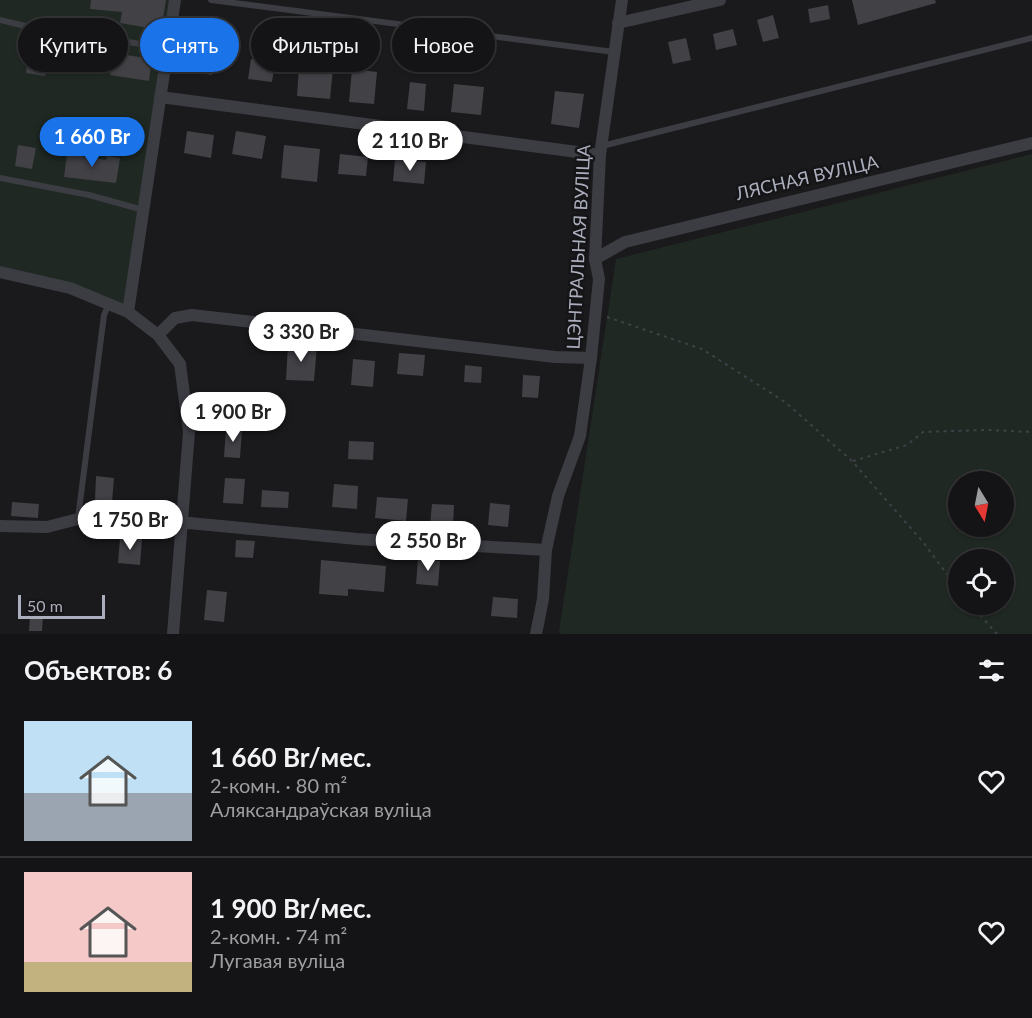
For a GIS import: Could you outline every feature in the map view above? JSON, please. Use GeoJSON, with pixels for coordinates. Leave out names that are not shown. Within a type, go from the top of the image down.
{"type":"FeatureCollection","features":[{"type":"Feature","properties":{"kind":"street"},"geometry":{"type":"LineString","coordinates":[[172,18],[175,0]]}},
{"type":"Feature","properties":{"kind":"street","name":"ЦЭНТРАЛЬНАЯ ВУЛІЦА"},"geometry":{"type":"LineString","coordinates":[[536,634],[543,599],[546,550],[558,496],[580,436],[591,358],[599,279],[595,259],[601,151],[622,0]]}},
{"type":"Feature","properties":{"kind":"street"},"geometry":{"type":"LineString","coordinates":[[618,23],[720,0]]}},
{"type":"Feature","properties":{"kind":"street"},"geometry":{"type":"LineString","coordinates":[[128,312],[164,72]]}},
{"type":"Feature","properties":{"kind":"street"},"geometry":{"type":"LineString","coordinates":[[160,97],[601,151]]}},
{"type":"Feature","properties":{"kind":"street","name":"ЛЯСНАЯ ВУЛІЦА"},"geometry":{"type":"LineString","coordinates":[[595,259],[625,242],[1032,143]]}},
{"type":"Feature","properties":{"kind":"street"},"geometry":{"type":"LineString","coordinates":[[0,272],[70,288],[128,312],[158,335],[180,364],[189,432],[173,634]]}},
{"type":"Feature","properties":{"kind":"street"},"geometry":{"type":"LineString","coordinates":[[158,335],[174,318],[192,315],[555,357],[591,358]]}},
{"type":"Feature","properties":{"kind":"street"},"geometry":{"type":"LineString","coordinates":[[0,526],[47,527],[78,519],[126,517],[357,539],[546,550]]}},
{"type":"Feature","properties":{"kind":"lane"},"geometry":{"type":"LineString","coordinates":[[211,0],[614,52]]}},
{"type":"Feature","properties":{"kind":"lane"},"geometry":{"type":"LineString","coordinates":[[0,20],[33,28],[58,29],[140,44]]}},
{"type":"Feature","properties":{"kind":"lane"},"geometry":{"type":"LineString","coordinates":[[601,151],[1032,38]]}},
{"type":"Feature","properties":{"kind":"lane"},"geometry":{"type":"LineString","coordinates":[[0,178],[89,195],[143,210]]}},
{"type":"Feature","properties":{"kind":"lane"},"geometry":{"type":"LineString","coordinates":[[78,519],[104,315],[109,304]]}},
{"type":"Feature","properties":{"kind":"path"},"geometry":{"type":"LineString","coordinates":[[596,313],[702,349],[785,402],[852,461],[923,542],[948,576]]}},
{"type":"Feature","properties":{"kind":"path"},"geometry":{"type":"LineString","coordinates":[[852,461],[907,445],[923,432],[987,430],[1032,432]]}},
{"type":"Feature","properties":{"kind":"path"},"geometry":{"type":"LineString","coordinates":[[980,615],[997,634]]}},
{"type":"Feature","properties":{"kind":"shaded area"},"geometry":{"type":"Polygon","coordinates":[[[0,0],[175,0],[172,18],[140,18],[140,72],[164,72],[128,312],[70,288],[0,277],[0,0]]]}},
{"type":"Feature","properties":{"kind":"shaded area"},"geometry":{"type":"Polygon","coordinates":[[[1032,154],[1032,634],[561,634],[559,631],[616,259],[1032,154]]]}},
{"type":"Feature","properties":{"kind":"building"},"geometry":{"type":"Polygon","coordinates":[[[91,0],[166,0],[163,18],[140,18],[140,26],[128,24],[128,18],[121,18],[122,12],[90,9],[91,0]]]}},
{"type":"Feature","properties":{"kind":"building"},"geometry":{"type":"Polygon","coordinates":[[[852,0],[935,0],[936,3],[858,25],[852,0]]]}},
{"type":"Feature","properties":{"kind":"building"},"geometry":{"type":"Polygon","coordinates":[[[828,5],[830,19],[810,23],[808,9],[828,5]]]}},
{"type":"Feature","properties":{"kind":"building"},"geometry":{"type":"Polygon","coordinates":[[[773,15],[779,38],[763,42],[757,20],[773,15]]]}},
{"type":"Feature","properties":{"kind":"building"},"geometry":{"type":"Polygon","coordinates":[[[733,29],[737,45],[716,50],[713,34],[733,29]]]}},
{"type":"Feature","properties":{"kind":"building"},"geometry":{"type":"Polygon","coordinates":[[[686,38],[691,60],[673,64],[668,42],[686,38]]]}},
{"type":"Feature","properties":{"kind":"building"},"geometry":{"type":"Polygon","coordinates":[[[128,55],[140,57],[140,72],[150,72],[149,81],[110,75],[111,72],[128,72],[128,55]]]}},
{"type":"Feature","properties":{"kind":"building"},"geometry":{"type":"Polygon","coordinates":[[[251,59],[251,72],[274,72],[272,82],[248,79],[251,59]]]}},
{"type":"Feature","properties":{"kind":"building"},"geometry":{"type":"Polygon","coordinates":[[[26,72],[45,72],[45,76],[26,72]]]}},
{"type":"Feature","properties":{"kind":"building"},"geometry":{"type":"Polygon","coordinates":[[[192,72],[213,72],[212,75],[192,72]]]}},
{"type":"Feature","properties":{"kind":"building"},"geometry":{"type":"Polygon","coordinates":[[[299,72],[333,72],[330,99],[297,96],[299,72]]]}},
{"type":"Feature","properties":{"kind":"building"},"geometry":{"type":"Polygon","coordinates":[[[352,72],[377,72],[374,104],[349,102],[352,72]]]}},
{"type":"Feature","properties":{"kind":"building"},"geometry":{"type":"Polygon","coordinates":[[[410,82],[426,84],[424,111],[407,109],[410,82]]]}},
{"type":"Feature","properties":{"kind":"building"},"geometry":{"type":"Polygon","coordinates":[[[454,84],[484,87],[481,115],[451,112],[454,84]]]}},
{"type":"Feature","properties":{"kind":"building"},"geometry":{"type":"Polygon","coordinates":[[[555,91],[584,94],[579,128],[551,124],[555,91]]]}},
{"type":"Feature","properties":{"kind":"building"},"geometry":{"type":"Polygon","coordinates":[[[187,131],[214,135],[211,158],[184,153],[187,131]]]}},
{"type":"Feature","properties":{"kind":"building"},"geometry":{"type":"Polygon","coordinates":[[[236,131],[266,136],[262,159],[232,154],[236,131]]]}},
{"type":"Feature","properties":{"kind":"building"},"geometry":{"type":"Polygon","coordinates":[[[18,145],[36,148],[32,169],[15,166],[18,145]]]}},
{"type":"Feature","properties":{"kind":"building"},"geometry":{"type":"Polygon","coordinates":[[[284,145],[320,149],[317,182],[281,178],[284,145]]]}},
{"type":"Feature","properties":{"kind":"building"},"geometry":{"type":"Polygon","coordinates":[[[67,154],[106,160],[107,156],[120,158],[116,183],[64,177],[67,154]]]}},
{"type":"Feature","properties":{"kind":"building"},"geometry":{"type":"Polygon","coordinates":[[[340,154],[368,157],[366,176],[338,174],[340,154]]]}},
{"type":"Feature","properties":{"kind":"building"},"geometry":{"type":"Polygon","coordinates":[[[395,159],[426,162],[424,184],[393,181],[395,159]]]}},
{"type":"Feature","properties":{"kind":"building"},"geometry":{"type":"Polygon","coordinates":[[[288,344],[317,346],[314,381],[286,380],[288,344]]]}},
{"type":"Feature","properties":{"kind":"building"},"geometry":{"type":"Polygon","coordinates":[[[399,353],[425,355],[423,376],[397,374],[399,353]]]}},
{"type":"Feature","properties":{"kind":"building"},"geometry":{"type":"Polygon","coordinates":[[[353,359],[375,361],[373,387],[351,385],[353,359]]]}},
{"type":"Feature","properties":{"kind":"building"},"geometry":{"type":"Polygon","coordinates":[[[465,365],[482,367],[481,383],[464,382],[465,365]]]}},
{"type":"Feature","properties":{"kind":"building"},"geometry":{"type":"Polygon","coordinates":[[[523,375],[540,376],[538,398],[522,397],[523,375]]]}},
{"type":"Feature","properties":{"kind":"building"},"geometry":{"type":"Polygon","coordinates":[[[226,429],[242,430],[240,458],[224,457],[226,429]]]}},
{"type":"Feature","properties":{"kind":"building"},"geometry":{"type":"Polygon","coordinates":[[[349,441],[374,442],[373,460],[348,459],[349,441]]]}},
{"type":"Feature","properties":{"kind":"building"},"geometry":{"type":"Polygon","coordinates":[[[96,476],[114,478],[112,502],[95,500],[96,476]]]}},
{"type":"Feature","properties":{"kind":"building"},"geometry":{"type":"Polygon","coordinates":[[[225,478],[245,479],[243,504],[223,503],[225,478]]]}},
{"type":"Feature","properties":{"kind":"building"},"geometry":{"type":"Polygon","coordinates":[[[334,484],[358,486],[357,509],[332,507],[334,484]]]}},
{"type":"Feature","properties":{"kind":"building"},"geometry":{"type":"Polygon","coordinates":[[[262,490],[289,492],[288,508],[261,507],[262,490]]]}},
{"type":"Feature","properties":{"kind":"building"},"geometry":{"type":"Polygon","coordinates":[[[377,497],[408,499],[406,521],[375,518],[377,497]]]}},
{"type":"Feature","properties":{"kind":"building"},"geometry":{"type":"Polygon","coordinates":[[[12,502],[39,504],[38,518],[11,516],[12,502]]]}},
{"type":"Feature","properties":{"kind":"building"},"geometry":{"type":"Polygon","coordinates":[[[490,503],[510,505],[508,527],[488,525],[490,503]]]}},
{"type":"Feature","properties":{"kind":"building"},"geometry":{"type":"Polygon","coordinates":[[[432,504],[454,505],[453,526],[430,525],[432,504]]]}},
{"type":"Feature","properties":{"kind":"building"},"geometry":{"type":"Polygon","coordinates":[[[120,538],[142,539],[140,565],[118,563],[120,538]]]}},
{"type":"Feature","properties":{"kind":"building"},"geometry":{"type":"Polygon","coordinates":[[[236,540],[255,541],[253,558],[235,557],[236,540]]]}},
{"type":"Feature","properties":{"kind":"building"},"geometry":{"type":"Polygon","coordinates":[[[418,559],[440,561],[438,586],[416,584],[418,559]]]}},
{"type":"Feature","properties":{"kind":"building"},"geometry":{"type":"Polygon","coordinates":[[[321,560],[386,566],[384,592],[348,589],[348,596],[319,594],[321,560]]]}},
{"type":"Feature","properties":{"kind":"building"},"geometry":{"type":"Polygon","coordinates":[[[207,590],[227,592],[224,622],[204,620],[207,590]]]}},
{"type":"Feature","properties":{"kind":"building"},"geometry":{"type":"Polygon","coordinates":[[[493,597],[518,599],[517,618],[491,616],[493,597]]]}},
{"type":"Feature","properties":{"kind":"building"},"geometry":{"type":"Polygon","coordinates":[[[30,616],[43,617],[42,631],[29,631],[30,616]]]}}]}
